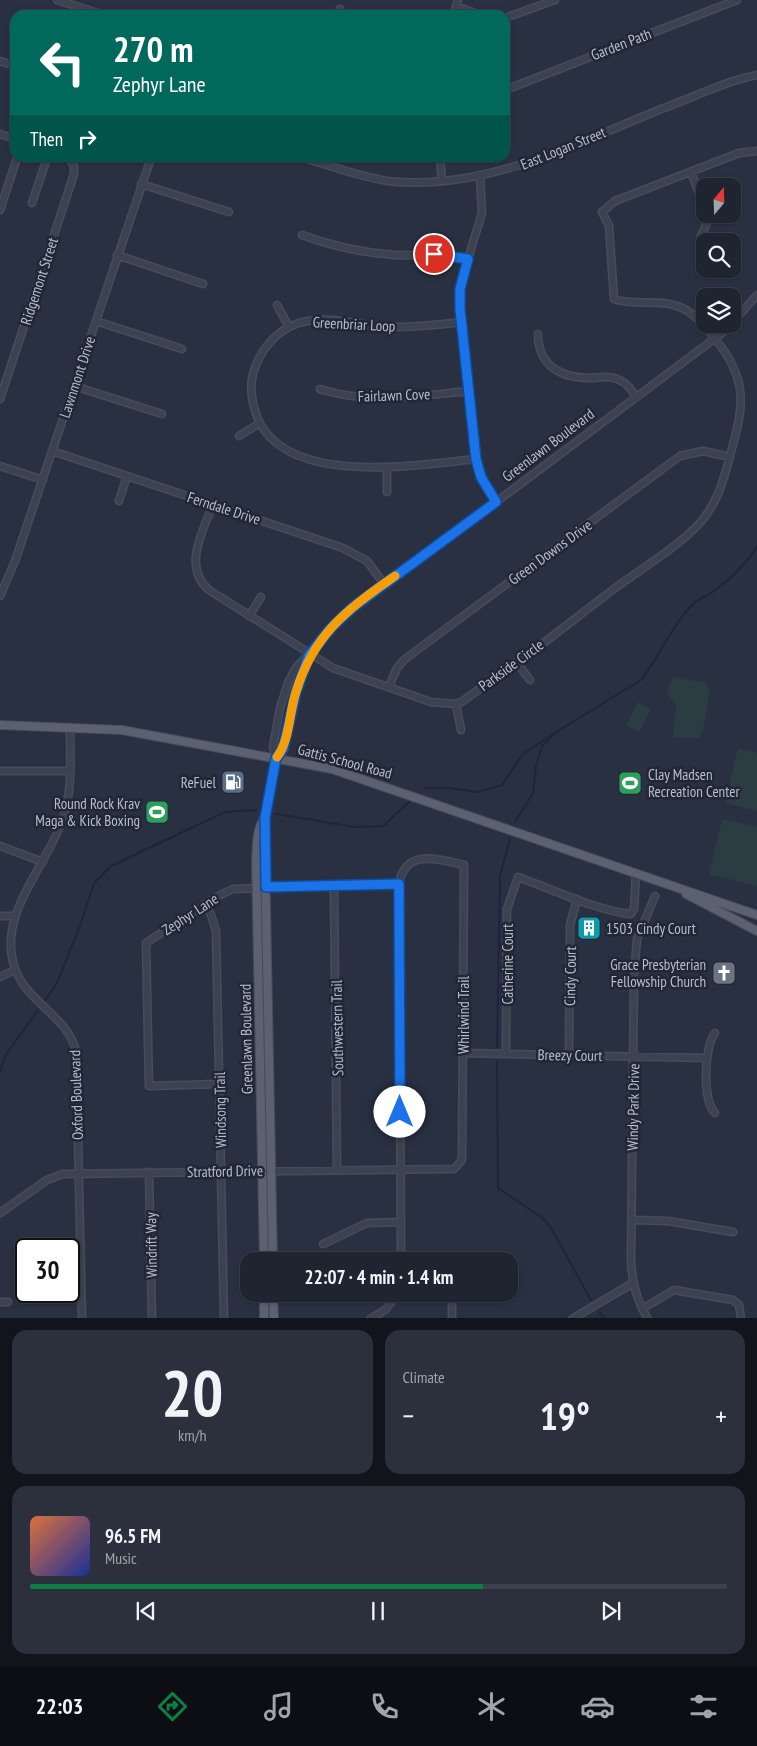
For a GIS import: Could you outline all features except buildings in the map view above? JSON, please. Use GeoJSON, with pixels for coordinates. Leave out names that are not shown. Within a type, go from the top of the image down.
{"type":"FeatureCollection","features":[{"type":"Feature","properties":{"kind":"main road","name":"Gattis School Road"},"geometry":{"type":"LineString","coordinates":[[0,726],[122,730],[276,758],[350,774],[757,915]]}},
{"type":"Feature","properties":{"kind":"main road","name":"Greenlawn Boulevard"},"geometry":{"type":"LineString","coordinates":[[264,1252],[267,1170],[265,818],[276,758]]}},
{"type":"Feature","properties":{"kind":"main road","name":"Greenlawn Boulevard"},"geometry":{"type":"LineString","coordinates":[[265,818],[260,825],[258,837],[256,887],[267,1170],[272,1252]]}},
{"type":"Feature","properties":{"kind":"main road","name":"Gattis School Road"},"geometry":{"type":"LineString","coordinates":[[669,885],[757,931]]}},
{"type":"Feature","properties":{"kind":"main road"},"geometry":{"type":"LineString","coordinates":[[264,1302],[264,1318]]}},
{"type":"Feature","properties":{"kind":"main road"},"geometry":{"type":"LineString","coordinates":[[273,1302],[274,1318]]}},
{"type":"Feature","properties":{"kind":"street"},"geometry":{"type":"LineString","coordinates":[[57,0],[88,10]]}},
{"type":"Feature","properties":{"kind":"street"},"geometry":{"type":"LineString","coordinates":[[510,16],[555,0]]}},
{"type":"Feature","properties":{"kind":"street","name":"Garden Path"},"geometry":{"type":"LineString","coordinates":[[510,88],[738,0]]}},
{"type":"Feature","properties":{"kind":"street"},"geometry":{"type":"LineString","coordinates":[[457,3],[470,10]]}},
{"type":"Feature","properties":{"kind":"street","name":"East Logan Street"},"geometry":{"type":"LineString","coordinates":[[317,162],[357,174],[386,180],[442,180],[480,176],[513,168],[670,106],[757,75]]}},
{"type":"Feature","properties":{"kind":"street"},"geometry":{"type":"LineString","coordinates":[[696,185],[691,172],[739,153],[757,151]]}},
{"type":"Feature","properties":{"kind":"street"},"geometry":{"type":"LineString","coordinates":[[0,210],[16,162]]}},
{"type":"Feature","properties":{"kind":"street"},"geometry":{"type":"LineString","coordinates":[[32,203],[46,162]]}},
{"type":"Feature","properties":{"kind":"street","name":"Ridgemont Street"},"geometry":{"type":"LineString","coordinates":[[0,399],[74,174],[71,162]]}},
{"type":"Feature","properties":{"kind":"street","name":"Lawnmont Drive"},"geometry":{"type":"LineString","coordinates":[[0,596],[15,561],[43,480],[149,162]]}},
{"type":"Feature","properties":{"kind":"street"},"geometry":{"type":"LineString","coordinates":[[440,162],[442,180]]}},
{"type":"Feature","properties":{"kind":"street","name":"Parkside Circle"},"geometry":{"type":"LineString","coordinates":[[456,704],[517,663],[699,524],[715,502],[740,419],[741,389],[734,365],[696,316],[674,304],[658,302],[626,303],[614,299],[609,226],[602,212],[615,201],[691,172]]}},
{"type":"Feature","properties":{"kind":"street"},"geometry":{"type":"LineString","coordinates":[[480,176],[482,213],[460,289],[476,459],[481,477],[496,502]]}},
{"type":"Feature","properties":{"kind":"street"},"geometry":{"type":"LineString","coordinates":[[141,184],[229,212]]}},
{"type":"Feature","properties":{"kind":"street"},"geometry":{"type":"LineString","coordinates":[[302,236],[339,247],[371,253],[443,255],[468,259]]}},
{"type":"Feature","properties":{"kind":"street"},"geometry":{"type":"LineString","coordinates":[[117,256],[204,284]]}},
{"type":"Feature","properties":{"kind":"street","name":"Greenlawn Boulevard"},"geometry":{"type":"LineString","coordinates":[[276,758],[273,747],[282,701],[295,669],[341,618],[714,339],[736,321],[757,295]]}},
{"type":"Feature","properties":{"kind":"street"},"geometry":{"type":"LineString","coordinates":[[277,306],[289,327]]}},
{"type":"Feature","properties":{"kind":"street","name":"Greenbriar Loop"},"geometry":{"type":"LineString","coordinates":[[462,322],[423,326],[389,326],[318,319],[289,327],[277,335],[265,348],[253,375],[251,394],[260,423],[274,442],[299,455],[326,462],[387,468],[476,459]]}},
{"type":"Feature","properties":{"kind":"street"},"geometry":{"type":"LineString","coordinates":[[96,321],[182,349]]}},
{"type":"Feature","properties":{"kind":"street"},"geometry":{"type":"LineString","coordinates":[[538,334],[539,349],[547,365],[566,375],[580,378],[615,378],[628,385],[636,397]]}},
{"type":"Feature","properties":{"kind":"street"},"geometry":{"type":"LineString","coordinates":[[74,386],[162,414]]}},
{"type":"Feature","properties":{"kind":"street","name":"Fairlawn Cove"},"geometry":{"type":"LineString","coordinates":[[320,389],[349,396],[378,399],[469,391]]}},
{"type":"Feature","properties":{"kind":"street"},"geometry":{"type":"LineString","coordinates":[[239,436],[260,423]]}},
{"type":"Feature","properties":{"kind":"street","name":"Green Downs Drive"},"geometry":{"type":"LineString","coordinates":[[389,687],[397,668],[405,659],[680,456],[703,450],[730,457]]}},
{"type":"Feature","properties":{"kind":"street","name":"Ferndale Drive"},"geometry":{"type":"LineString","coordinates":[[52,451],[351,551],[367,561],[384,584]]}},
{"type":"Feature","properties":{"kind":"street"},"geometry":{"type":"LineString","coordinates":[[0,466],[43,480]]}},
{"type":"Feature","properties":{"kind":"street"},"geometry":{"type":"LineString","coordinates":[[387,468],[387,492]]}},
{"type":"Feature","properties":{"kind":"street"},"geometry":{"type":"LineString","coordinates":[[119,501],[127,476]]}},
{"type":"Feature","properties":{"kind":"street"},"geometry":{"type":"LineString","coordinates":[[213,504],[196,554],[197,575],[208,590],[309,655],[333,668],[431,702],[456,704],[462,730]]}},
{"type":"Feature","properties":{"kind":"street"},"geometry":{"type":"LineString","coordinates":[[249,616],[261,597]]}},
{"type":"Feature","properties":{"kind":"street","name":"Greenlawn Boulevard"},"geometry":{"type":"LineString","coordinates":[[276,758],[283,749],[296,692],[309,655]]}},
{"type":"Feature","properties":{"kind":"street"},"geometry":{"type":"LineString","coordinates":[[517,663],[530,680]]}},
{"type":"Feature","properties":{"kind":"street","name":"Oxford Boulevard"},"geometry":{"type":"LineString","coordinates":[[70,727],[70,771],[66,811],[59,830],[15,916],[10,944],[15,970],[30,995],[66,1030],[74,1043],[76,1055],[82,1318]]}},
{"type":"Feature","properties":{"kind":"street"},"geometry":{"type":"LineString","coordinates":[[0,771],[70,771]]}},
{"type":"Feature","properties":{"kind":"street"},"geometry":{"type":"LineString","coordinates":[[0,846],[43,862]]}},
{"type":"Feature","properties":{"kind":"street","name":"Whirlwind Trail"},"geometry":{"type":"LineString","coordinates":[[399,884],[406,867],[420,859],[434,858],[464,865],[463,1053],[460,1164]]}},
{"type":"Feature","properties":{"kind":"street"},"geometry":{"type":"LineString","coordinates":[[577,899],[622,914],[631,914],[634,909],[636,873]]}},
{"type":"Feature","properties":{"kind":"street","name":"Catherine Court"},"geometry":{"type":"LineString","coordinates":[[506,1053],[507,909],[518,876],[577,899]]}},
{"type":"Feature","properties":{"kind":"street"},"geometry":{"type":"LineString","coordinates":[[399,884],[401,1252]]}},
{"type":"Feature","properties":{"kind":"street","name":"Zephyr Lane"},"geometry":{"type":"LineString","coordinates":[[219,1084],[149,1086],[146,943],[204,904],[233,889],[399,884]]}},
{"type":"Feature","properties":{"kind":"street","name":"Southwestern Trail"},"geometry":{"type":"LineString","coordinates":[[334,887],[337,1170]]}},
{"type":"Feature","properties":{"kind":"street","name":"Windy Park Drive"},"geometry":{"type":"LineString","coordinates":[[648,1318],[642,1309],[632,1283],[635,952],[637,939],[655,896]]}},
{"type":"Feature","properties":{"kind":"street","name":"Cindy Court"},"geometry":{"type":"LineString","coordinates":[[569,1055],[570,925],[577,899]]}},
{"type":"Feature","properties":{"kind":"street","name":"Windsong Trail"},"geometry":{"type":"LineString","coordinates":[[204,904],[212,915],[216,931],[224,1318]]}},
{"type":"Feature","properties":{"kind":"street"},"geometry":{"type":"LineString","coordinates":[[0,916],[15,916]]}},
{"type":"Feature","properties":{"kind":"street"},"geometry":{"type":"LineString","coordinates":[[0,977],[15,970]]}},
{"type":"Feature","properties":{"kind":"street"},"geometry":{"type":"LineString","coordinates":[[715,1034],[708,1045],[706,1058],[708,1101],[715,1113]]}},
{"type":"Feature","properties":{"kind":"street","name":"Breezy Court"},"geometry":{"type":"LineString","coordinates":[[463,1053],[706,1058]]}},
{"type":"Feature","properties":{"kind":"street","name":"Stratford Drive"},"geometry":{"type":"LineString","coordinates":[[0,1213],[47,1180],[63,1174],[454,1169],[460,1164]]}},
{"type":"Feature","properties":{"kind":"street","name":"Windrift Way"},"geometry":{"type":"LineString","coordinates":[[149,1172],[152,1318]]}},
{"type":"Feature","properties":{"kind":"street"},"geometry":{"type":"LineString","coordinates":[[632,1220],[668,1221],[733,1232]]}},
{"type":"Feature","properties":{"kind":"street"},"geometry":{"type":"LineString","coordinates":[[323,1244],[367,1223],[401,1222]]}},
{"type":"Feature","properties":{"kind":"street"},"geometry":{"type":"LineString","coordinates":[[572,1318],[632,1283]]}},
{"type":"Feature","properties":{"kind":"street"},"geometry":{"type":"LineString","coordinates":[[642,1309],[669,1292],[682,1290],[733,1300],[739,1305],[740,1318]]}},
{"type":"Feature","properties":{"kind":"street"},"geometry":{"type":"LineString","coordinates":[[0,1302],[8,1302]]}},
{"type":"Feature","properties":{"kind":"street"},"geometry":{"type":"LineString","coordinates":[[370,1318],[386,1310],[392,1302]]}},
{"type":"Feature","properties":{"kind":"street"},"geometry":{"type":"LineString","coordinates":[[452,1302],[452,1318]]}},
{"type":"Feature","properties":{"kind":"shaded area"},"geometry":{"type":"Polygon","coordinates":[[[674,678],[705,682],[709,690],[703,730],[698,738],[673,737],[676,704],[668,695],[669,685],[674,678]]]}},
{"type":"Feature","properties":{"kind":"shaded area"},"geometry":{"type":"Polygon","coordinates":[[[638,702],[651,709],[639,732],[626,725],[638,702]]]}},
{"type":"Feature","properties":{"kind":"shaded area"},"geometry":{"type":"Polygon","coordinates":[[[738,748],[757,753],[757,811],[725,803],[738,748]]]}},
{"type":"Feature","properties":{"kind":"shaded area"},"geometry":{"type":"Polygon","coordinates":[[[722,819],[757,827],[757,886],[709,874],[722,819]]]}},
{"type":"Feature","properties":{"kind":"waterway"},"geometry":{"type":"LineString","coordinates":[[515,822],[533,793],[536,766],[542,746],[558,731],[641,680],[686,611],[694,603],[721,586],[748,560],[757,547]]}},
{"type":"Feature","properties":{"kind":"waterway"},"geometry":{"type":"LineString","coordinates":[[424,788],[448,788],[478,792],[502,785],[522,755],[554,733]]}},
{"type":"Feature","properties":{"kind":"waterway"},"geometry":{"type":"LineString","coordinates":[[276,814],[355,827],[383,826],[410,801]]}},
{"type":"Feature","properties":{"kind":"waterway"},"geometry":{"type":"LineString","coordinates":[[44,1002],[57,983],[80,926],[94,883],[111,866],[225,812],[256,810]]}},
{"type":"Feature","properties":{"kind":"waterway"},"geometry":{"type":"LineString","coordinates":[[497,1047],[500,876],[510,839]]}},
{"type":"Feature","properties":{"kind":"waterway"},"geometry":{"type":"LineString","coordinates":[[0,1071],[5,1056],[38,1010]]}},
{"type":"Feature","properties":{"kind":"waterway"},"geometry":{"type":"LineString","coordinates":[[497,1062],[498,1188],[541,1217],[550,1226],[591,1300]]}},
{"type":"Feature","properties":{"kind":"waterway"},"geometry":{"type":"LineString","coordinates":[[599,1312],[604,1318]]}},
{"type":"Feature","properties":{"kind":"slow traffic"},"geometry":{"type":"LineString","coordinates":[[277,757],[283,749],[296,692],[309,655],[341,618],[395,576]]}},
{"type":"Feature","properties":{"kind":"place","name":"ReFuel"},"geometry":{"type":"Point","coordinates":[233,782]}},
{"type":"Feature","properties":{"kind":"place","name":"Clay Madsen Recreation Center"},"geometry":{"type":"Point","coordinates":[630,783]}},
{"type":"Feature","properties":{"kind":"place","name":"Round Rock Krav Maga & Kick Boxing"},"geometry":{"type":"Point","coordinates":[157,812]}},
{"type":"Feature","properties":{"kind":"place","name":"1503 Cindy Court"},"geometry":{"type":"Point","coordinates":[589,928]}},
{"type":"Feature","properties":{"kind":"place","name":"Grace Presbyterian Fellowship Church"},"geometry":{"type":"Point","coordinates":[724,973]}},
{"type":"Feature","properties":{"kind":"route"},"geometry":{"type":"LineString","coordinates":[[400,1112],[399,884],[334,887],[266,887],[267,826],[265,818],[276,758],[283,749],[296,692],[309,655],[331,628],[352,608],[496,502],[485,486],[476,459],[466,349],[460,309],[460,289],[468,259],[453,255],[434,254]]}}]}
